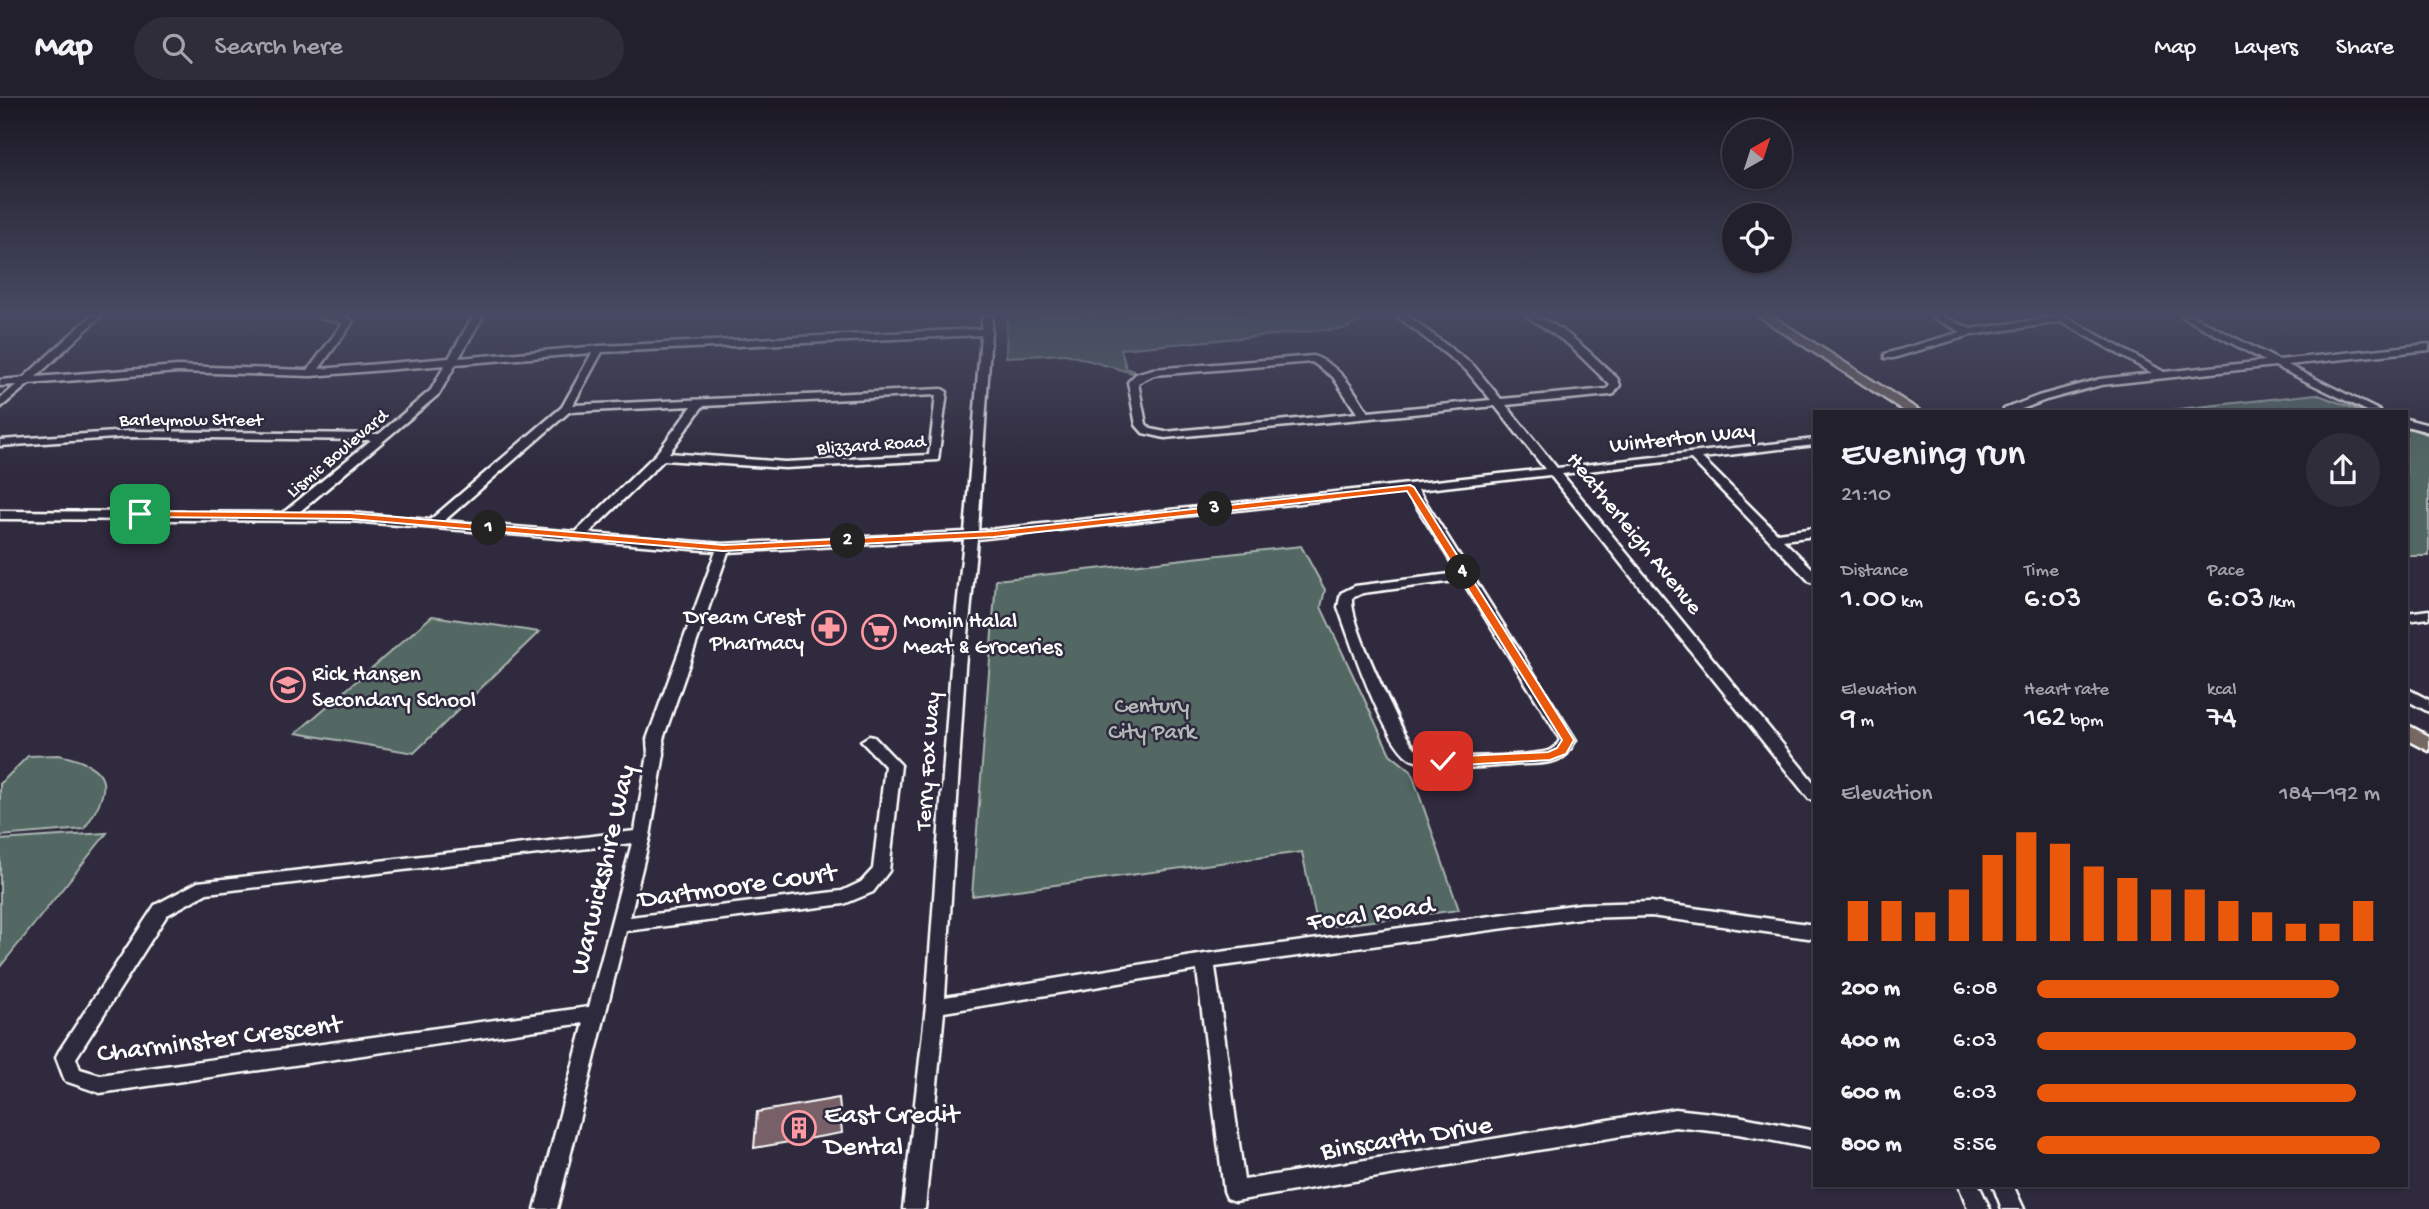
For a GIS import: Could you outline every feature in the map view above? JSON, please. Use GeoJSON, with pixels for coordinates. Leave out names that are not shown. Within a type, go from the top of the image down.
{"type":"FeatureCollection","features":[{"type":"Feature","properties":{"kind":"main road"},"geometry":{"type":"LineString","coordinates":[[1845,368],[1911,410]]}},
{"type":"Feature","properties":{"kind":"main road"},"geometry":{"type":"LineString","coordinates":[[2408,731],[2429,745]]}},
{"type":"Feature","properties":{"kind":"street"},"geometry":{"type":"LineString","coordinates":[[0,405],[39,368]]}},
{"type":"Feature","properties":{"kind":"street"},"geometry":{"type":"LineString","coordinates":[[311,373],[315,368]]}},
{"type":"Feature","properties":{"kind":"street"},"geometry":{"type":"LineString","coordinates":[[0,383],[178,369],[311,373],[377,368]]}},
{"type":"Feature","properties":{"kind":"street","name":"Lismic Boulevard"},"geometry":{"type":"LineString","coordinates":[[288,515],[435,392],[448,368]]}},
{"type":"Feature","properties":{"kind":"street"},"geometry":{"type":"LineString","coordinates":[[433,524],[566,409],[589,368]]}},
{"type":"Feature","properties":{"kind":"street","name":"Terry Fox Way"},"geometry":{"type":"LineString","coordinates":[[914,1209],[934,1006],[957,667],[983,368]]}},
{"type":"Feature","properties":{"kind":"street"},"geometry":{"type":"LineString","coordinates":[[1204,368],[1153,372],[1140,376],[1133,382],[1141,425],[1147,431],[1165,435],[1610,392],[1615,385],[1598,368]]}},
{"type":"Feature","properties":{"kind":"street"},"geometry":{"type":"LineString","coordinates":[[1331,368],[1339,375],[1364,415]]}},
{"type":"Feature","properties":{"kind":"street","name":"Heatherleigh Avenue"},"geometry":{"type":"LineString","coordinates":[[1469,368],[1813,793]]}},
{"type":"Feature","properties":{"kind":"street"},"geometry":{"type":"LineString","coordinates":[[2150,368],[2162,375]]}},
{"type":"Feature","properties":{"kind":"street"},"geometry":{"type":"LineString","coordinates":[[2011,410],[2083,386],[2229,368]]}},
{"type":"Feature","properties":{"kind":"street"},"geometry":{"type":"LineString","coordinates":[[2285,368],[2373,410]]}},
{"type":"Feature","properties":{"kind":"street","name":"Blizzard Road"},"geometry":{"type":"LineString","coordinates":[[566,409],[942,393],[934,458],[785,465],[662,456]]}},
{"type":"Feature","properties":{"kind":"street"},"geometry":{"type":"LineString","coordinates":[[579,536],[662,456],[687,425],[700,403]]}},
{"type":"Feature","properties":{"kind":"street"},"geometry":{"type":"LineString","coordinates":[[2408,423],[2429,429]]}},
{"type":"Feature","properties":{"kind":"street","name":"Barleymow Street"},"geometry":{"type":"LineString","coordinates":[[0,443],[129,435],[382,437]]}},
{"type":"Feature","properties":{"kind":"street","name":"Winterton Way"},"geometry":{"type":"LineString","coordinates":[[0,515],[350,516],[723,548],[970,536],[1813,442]]}},
{"type":"Feature","properties":{"kind":"street"},"geometry":{"type":"LineString","coordinates":[[1695,457],[1813,577]]}},
{"type":"Feature","properties":{"kind":"street"},"geometry":{"type":"LineString","coordinates":[[1410,487],[1564,732],[1568,740],[1561,751],[1550,756],[1443,761],[1416,757],[1405,746],[1374,683],[1345,607],[1346,596],[1360,589],[1465,576]]}},
{"type":"Feature","properties":{"kind":"street"},"geometry":{"type":"LineString","coordinates":[[1773,537],[1813,532]]}},
{"type":"Feature","properties":{"kind":"street","name":"Warwickshire Way"},"geometry":{"type":"LineString","coordinates":[[546,1209],[594,1014],[642,836],[656,754],[655,739],[723,548]]}},
{"type":"Feature","properties":{"kind":"street"},"geometry":{"type":"LineString","coordinates":[[2408,617],[2429,614]]}},
{"type":"Feature","properties":{"kind":"street"},"geometry":{"type":"LineString","coordinates":[[2408,694],[2429,708]]}},
{"type":"Feature","properties":{"kind":"street","name":"Dartmoore Court"},"geometry":{"type":"LineString","coordinates":[[620,925],[845,897],[867,887],[881,872],[893,765],[869,741]]}},
{"type":"Feature","properties":{"kind":"street","name":"Charminster Crescent"},"geometry":{"type":"LineString","coordinates":[[594,1014],[100,1084],[72,1075],[66,1057],[161,910],[204,887],[642,836]]}},
{"type":"Feature","properties":{"kind":"street","name":"Focal Road"},"geometry":{"type":"LineString","coordinates":[[934,1006],[1205,961],[1617,909],[1651,909],[1813,932]]}},
{"type":"Feature","properties":{"kind":"street","name":"Binscarth Drive"},"geometry":{"type":"LineString","coordinates":[[1205,961],[1235,1191],[1675,1118],[1738,1125],[1813,1140]]}},
{"type":"Feature","properties":{"kind":"street"},"geometry":{"type":"LineString","coordinates":[[1970,1187],[1979,1209]]}},
{"type":"Feature","properties":{"kind":"street"},"geometry":{"type":"LineString","coordinates":[[2004,1187],[2013,1209]]}},
{"type":"Feature","properties":{"kind":"green space"},"geometry":{"type":"Polygon","coordinates":[[[1114,368],[1126,368],[1138,373],[1114,368]]]}},
{"type":"Feature","properties":{"kind":"green space"},"geometry":{"type":"Polygon","coordinates":[[[2316,394],[2358,410],[2170,410],[2316,394]]]}},
{"type":"Feature","properties":{"kind":"green space"},"geometry":{"type":"Polygon","coordinates":[[[2408,428],[2429,435],[2429,556],[2408,556],[2408,428]]]}},
{"type":"Feature","properties":{"kind":"green space","name":"Century City Park"},"geometry":{"type":"Polygon","coordinates":[[[1301,546],[1325,590],[1321,607],[1390,754],[1411,771],[1459,910],[1318,928],[1302,852],[972,896],[996,580],[1301,546]]]}},
{"type":"Feature","properties":{"kind":"green space"},"geometry":{"type":"Polygon","coordinates":[[[432,616],[539,632],[414,753],[296,733],[432,616]]]}},
{"type":"Feature","properties":{"kind":"green space"},"geometry":{"type":"Polygon","coordinates":[[[59,755],[89,765],[103,780],[100,801],[84,829],[0,836],[0,784],[28,756],[59,755]]]}},
{"type":"Feature","properties":{"kind":"green space"},"geometry":{"type":"Polygon","coordinates":[[[107,833],[0,967],[0,840],[107,833]]]}},
{"type":"Feature","properties":{"kind":"building","name":"East Credit Dental"},"geometry":{"type":"Polygon","coordinates":[[[839,1098],[842,1133],[754,1148],[757,1112],[839,1098]]]}},
{"type":"Feature","properties":{"kind":"place","name":"Dream Crest Pharmacy"},"geometry":{"type":"Point","coordinates":[829,628]}},
{"type":"Feature","properties":{"kind":"place","name":"Momin Halal Meat & Groceries"},"geometry":{"type":"Point","coordinates":[879,632]}},
{"type":"Feature","properties":{"kind":"place","name":"Rick Hansen Secondary School"},"geometry":{"type":"Point","coordinates":[288,685]}},
{"type":"Feature","properties":{"kind":"place","name":"East Credit Dental"},"geometry":{"type":"Point","coordinates":[799,1128]}},
{"type":"Feature","properties":{"kind":"route"},"geometry":{"type":"LineString","coordinates":[[140,514],[350,516],[723,548],[994,534],[1410,487],[1568,740],[1561,751],[1550,756],[1443,761]]}}]}
